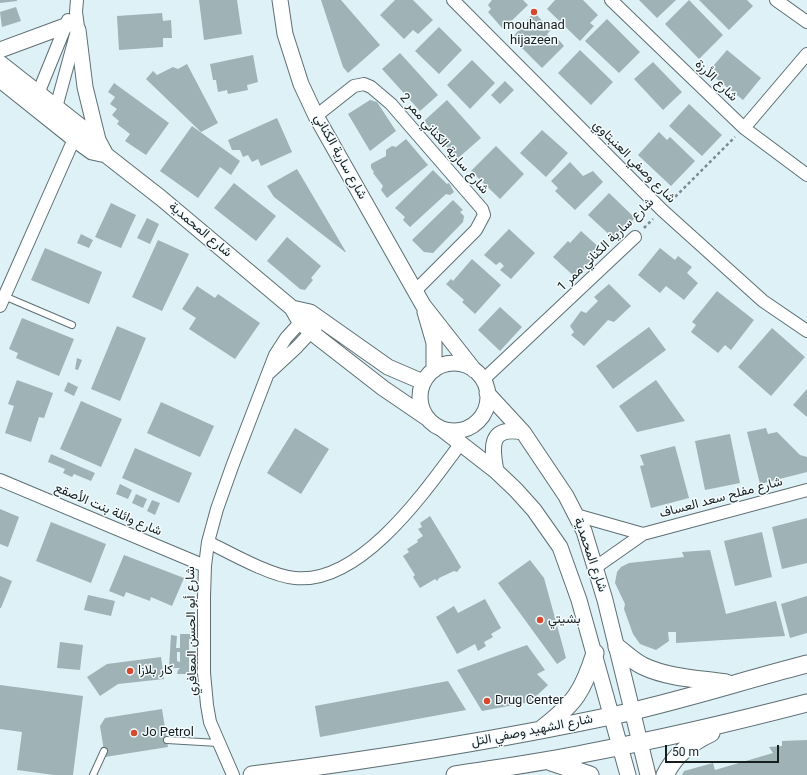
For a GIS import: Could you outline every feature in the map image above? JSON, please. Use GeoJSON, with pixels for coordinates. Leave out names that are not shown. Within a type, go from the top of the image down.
{"type":"FeatureCollection","features":[{"type":"Feature","properties":{"kind":"main road"},"geometry":{"type":"LineString","coordinates":[[618,647],[633,660],[656,671],[730,684]]}},
{"type":"Feature","properties":{"kind":"main road"},"geometry":{"type":"LineString","coordinates":[[540,730],[561,713],[578,695],[586,680],[595,653]]}},
{"type":"Feature","properties":{"kind":"main road","name":"شارع الشهيد وصفي التل"},"geometry":{"type":"LineString","coordinates":[[252,775],[341,764],[540,730],[611,716],[807,664]]}},
{"type":"Feature","properties":{"kind":"main road"},"geometry":{"type":"LineString","coordinates":[[455,775],[547,761],[640,743],[730,724],[807,703]]}},
{"type":"Feature","properties":{"kind":"main road"},"geometry":{"type":"LineString","coordinates":[[665,775],[679,754],[690,744],[730,724]]}},
{"type":"Feature","properties":{"kind":"main road"},"geometry":{"type":"LineString","coordinates":[[547,761],[590,775]]}},
{"type":"Feature","properties":{"kind":"street","name":"شارع سارية الكناني"},"geometry":{"type":"LineString","coordinates":[[280,0],[285,34],[301,84],[316,116],[424,305],[481,381]]}},
{"type":"Feature","properties":{"kind":"street","name":"شارع الأرزة"},"geometry":{"type":"LineString","coordinates":[[611,0],[744,128],[807,175]]}},
{"type":"Feature","properties":{"kind":"street"},"geometry":{"type":"LineString","coordinates":[[776,0],[807,22]]}},
{"type":"Feature","properties":{"kind":"street","name":"شارع وصفي العنبتاوي"},"geometry":{"type":"LineString","coordinates":[[459,3],[662,210],[763,301],[807,331]]}},
{"type":"Feature","properties":{"kind":"street"},"geometry":{"type":"LineString","coordinates":[[52,121],[57,106],[77,6]]}},
{"type":"Feature","properties":{"kind":"street"},"geometry":{"type":"LineString","coordinates":[[0,50],[72,28]]}},
{"type":"Feature","properties":{"kind":"street"},"geometry":{"type":"LineString","coordinates":[[32,107],[72,28]]}},
{"type":"Feature","properties":{"kind":"street"},"geometry":{"type":"LineString","coordinates":[[72,28],[98,140]]}},
{"type":"Feature","properties":{"kind":"street"},"geometry":{"type":"LineString","coordinates":[[744,128],[807,54]]}},
{"type":"Feature","properties":{"kind":"street","name":"شارع المحمدية"},"geometry":{"type":"LineString","coordinates":[[0,63],[57,106],[98,140],[106,155],[161,198],[292,308],[388,367],[423,382]]}},
{"type":"Feature","properties":{"kind":"street","name":"شارع المحمدية"},"geometry":{"type":"LineString","coordinates":[[0,80],[32,107],[92,152],[106,155]]}},
{"type":"Feature","properties":{"kind":"street","name":"شارع سارية الكناني ممر 2"},"geometry":{"type":"LineString","coordinates":[[316,116],[354,86],[364,84],[371,87],[391,104],[482,209],[484,215],[476,230],[416,290]]}},
{"type":"Feature","properties":{"kind":"street"},"geometry":{"type":"LineString","coordinates":[[2,301],[74,139]]}},
{"type":"Feature","properties":{"kind":"street","name":"شارع سارية الكناني ممر 1"},"geometry":{"type":"LineString","coordinates":[[481,381],[635,237]]}},
{"type":"Feature","properties":{"kind":"street","name":"شارع سارية الكناني"},"geometry":{"type":"LineString","coordinates":[[424,305],[434,343],[434,370]]}},
{"type":"Feature","properties":{"kind":"street","name":"شارع المحمدية"},"geometry":{"type":"LineString","coordinates":[[311,321],[383,388],[427,418]]}},
{"type":"Feature","properties":{"kind":"street","name":"شارع أبو الحسن المعافري"},"geometry":{"type":"LineString","coordinates":[[233,775],[210,722],[204,674],[205,566],[208,542],[216,509],[232,464],[279,348],[311,321]]}},
{"type":"Feature","properties":{"kind":"street"},"geometry":{"type":"LineString","coordinates":[[450,364],[467,366],[481,381],[487,404],[483,415],[475,424],[465,429],[453,431],[442,429],[434,425],[423,412],[420,397],[423,382],[434,370],[450,364]]}},
{"type":"Feature","properties":{"kind":"street","name":"شارع المحمدية"},"geometry":{"type":"LineString","coordinates":[[481,381],[523,432],[576,515],[584,531],[596,567],[618,647],[648,775]]}},
{"type":"Feature","properties":{"kind":"street","name":"شارع المحمدية"},"geometry":{"type":"LineString","coordinates":[[442,429],[496,471],[534,510],[560,547],[579,600],[595,653],[628,775]]}},
{"type":"Feature","properties":{"kind":"street"},"geometry":{"type":"LineString","coordinates":[[496,471],[494,449],[495,441],[498,435],[504,430],[510,429],[523,432]]}},
{"type":"Feature","properties":{"kind":"street"},"geometry":{"type":"LineString","coordinates":[[208,542],[235,556],[294,578],[314,578],[336,571],[357,559],[379,541],[401,518],[461,443]]}},
{"type":"Feature","properties":{"kind":"street","name":"شارع وائلة بنت الأصقع"},"geometry":{"type":"LineString","coordinates":[[0,480],[205,566]]}},
{"type":"Feature","properties":{"kind":"street","name":"شارع مفلح سعد العساف"},"geometry":{"type":"LineString","coordinates":[[596,567],[643,534],[807,490]]}},
{"type":"Feature","properties":{"kind":"street"},"geometry":{"type":"LineString","coordinates":[[576,515],[643,534]]}},
{"type":"Feature","properties":{"kind":"lane"},"geometry":{"type":"LineString","coordinates":[[2,301],[72,326]]}},
{"type":"Feature","properties":{"kind":"lane"},"geometry":{"type":"LineString","coordinates":[[167,740],[218,743]]}},
{"type":"Feature","properties":{"kind":"lane"},"geometry":{"type":"LineString","coordinates":[[94,775],[104,751]]}},
{"type":"Feature","properties":{"kind":"path","name":"شارع سارية الكناني ممر 1"},"geometry":{"type":"LineString","coordinates":[[635,237],[744,128]]}},
{"type":"Feature","properties":{"kind":"building"},"geometry":{"type":"Polygon","coordinates":[[[0,0],[17,0],[17,1],[0,3],[0,0]]]}},
{"type":"Feature","properties":{"kind":"building"},"geometry":{"type":"Polygon","coordinates":[[[199,0],[237,0],[242,34],[204,40],[199,0]]]}},
{"type":"Feature","properties":{"kind":"building"},"geometry":{"type":"Polygon","coordinates":[[[321,0],[341,0],[380,45],[348,73],[343,67],[321,0]]]}},
{"type":"Feature","properties":{"kind":"building"},"geometry":{"type":"Polygon","coordinates":[[[395,0],[413,0],[433,20],[418,34],[413,30],[404,39],[380,15],[395,0]]]}},
{"type":"Feature","properties":{"kind":"building"},"geometry":{"type":"Polygon","coordinates":[[[492,0],[523,0],[528,5],[503,29],[488,12],[491,9],[488,5],[492,0]]]}},
{"type":"Feature","properties":{"kind":"building"},"geometry":{"type":"Polygon","coordinates":[[[555,0],[583,0],[598,15],[590,23],[594,26],[580,41],[547,9],[555,0]]]}},
{"type":"Feature","properties":{"kind":"building"},"geometry":{"type":"Polygon","coordinates":[[[639,0],[676,0],[657,18],[639,0]]]}},
{"type":"Feature","properties":{"kind":"building"},"geometry":{"type":"Polygon","coordinates":[[[689,0],[723,35],[699,59],[665,24],[689,0]]]}},
{"type":"Feature","properties":{"kind":"building"},"geometry":{"type":"Polygon","coordinates":[[[699,0],[747,0],[753,6],[729,30],[699,0]]]}},
{"type":"Feature","properties":{"kind":"building"},"geometry":{"type":"Polygon","coordinates":[[[16,7],[21,21],[2,27],[0,12],[16,7]]]}},
{"type":"Feature","properties":{"kind":"building"},"geometry":{"type":"Polygon","coordinates":[[[534,12],[551,30],[547,34],[555,42],[558,39],[564,46],[542,68],[512,38],[534,12]]]}},
{"type":"Feature","properties":{"kind":"building"},"geometry":{"type":"Polygon","coordinates":[[[162,13],[163,21],[171,20],[172,38],[163,38],[163,47],[119,50],[117,16],[162,13]]]}},
{"type":"Feature","properties":{"kind":"building"},"geometry":{"type":"Polygon","coordinates":[[[607,19],[640,52],[619,73],[585,41],[607,19]]]}},
{"type":"Feature","properties":{"kind":"building"},"geometry":{"type":"Polygon","coordinates":[[[439,27],[462,50],[439,74],[415,51],[439,27]]]}},
{"type":"Feature","properties":{"kind":"building"},"geometry":{"type":"Polygon","coordinates":[[[580,50],[613,82],[591,105],[558,73],[580,50]]]}},
{"type":"Feature","properties":{"kind":"building"},"geometry":{"type":"Polygon","coordinates":[[[727,50],[761,78],[743,100],[708,72],[727,50]]]}},
{"type":"Feature","properties":{"kind":"building"},"geometry":{"type":"Polygon","coordinates":[[[400,53],[438,95],[420,111],[382,69],[400,53]]]}},
{"type":"Feature","properties":{"kind":"building"},"geometry":{"type":"Polygon","coordinates":[[[253,55],[258,82],[247,85],[248,90],[228,94],[227,90],[218,92],[216,80],[213,80],[210,64],[253,55]]]}},
{"type":"Feature","properties":{"kind":"building"},"geometry":{"type":"Polygon","coordinates":[[[472,60],[495,83],[470,109],[447,85],[472,60]]]}},
{"type":"Feature","properties":{"kind":"building"},"geometry":{"type":"Polygon","coordinates":[[[653,62],[682,92],[663,110],[634,79],[653,62]]]}},
{"type":"Feature","properties":{"kind":"building"},"geometry":{"type":"Polygon","coordinates":[[[187,64],[218,123],[201,132],[146,79],[153,71],[157,75],[173,67],[178,69],[187,64]]]}},
{"type":"Feature","properties":{"kind":"building"},"geometry":{"type":"Polygon","coordinates":[[[505,81],[514,90],[500,104],[491,95],[505,81]]]}},
{"type":"Feature","properties":{"kind":"building"},"geometry":{"type":"Polygon","coordinates":[[[114,83],[169,123],[146,155],[125,141],[130,134],[117,124],[119,121],[112,115],[117,109],[110,104],[115,97],[108,92],[114,83]]]}},
{"type":"Feature","properties":{"kind":"building"},"geometry":{"type":"Polygon","coordinates":[[[370,100],[377,102],[396,131],[370,151],[348,114],[370,100]]]}},
{"type":"Feature","properties":{"kind":"building"},"geometry":{"type":"Polygon","coordinates":[[[447,100],[481,138],[457,159],[424,121],[447,100]]]}},
{"type":"Feature","properties":{"kind":"building"},"geometry":{"type":"Polygon","coordinates":[[[689,104],[722,135],[702,156],[669,126],[689,104]]]}},
{"type":"Feature","properties":{"kind":"building"},"geometry":{"type":"Polygon","coordinates":[[[277,118],[292,152],[261,166],[258,159],[252,162],[248,155],[243,157],[240,150],[232,150],[228,140],[277,118]]]}},
{"type":"Feature","properties":{"kind":"building"},"geometry":{"type":"Polygon","coordinates":[[[192,126],[240,161],[231,175],[220,167],[198,198],[160,171],[192,126]]]}},
{"type":"Feature","properties":{"kind":"building"},"geometry":{"type":"Polygon","coordinates":[[[542,130],[568,153],[546,177],[520,153],[542,130]]]}},
{"type":"Feature","properties":{"kind":"building"},"geometry":{"type":"Polygon","coordinates":[[[659,132],[667,140],[670,137],[695,161],[671,186],[638,155],[659,132]]]}},
{"type":"Feature","properties":{"kind":"building"},"geometry":{"type":"Polygon","coordinates":[[[406,139],[428,165],[387,198],[381,190],[383,186],[373,173],[371,164],[386,156],[386,150],[392,146],[396,147],[406,139]]]}},
{"type":"Feature","properties":{"kind":"building"},"geometry":{"type":"Polygon","coordinates":[[[496,146],[524,174],[500,199],[471,171],[496,146]]]}},
{"type":"Feature","properties":{"kind":"building"},"geometry":{"type":"Polygon","coordinates":[[[570,162],[583,176],[593,171],[603,182],[575,210],[555,191],[558,188],[551,181],[570,162]]]}},
{"type":"Feature","properties":{"kind":"building"},"geometry":{"type":"Polygon","coordinates":[[[297,169],[346,252],[274,197],[267,186],[297,169]]]}},
{"type":"Feature","properties":{"kind":"building"},"geometry":{"type":"Polygon","coordinates":[[[433,170],[447,184],[449,183],[454,192],[450,195],[446,194],[410,227],[403,220],[405,217],[395,208],[433,170]]]}},
{"type":"Feature","properties":{"kind":"building"},"geometry":{"type":"Polygon","coordinates":[[[234,183],[276,216],[256,241],[214,208],[234,183]]]}},
{"type":"Feature","properties":{"kind":"building"},"geometry":{"type":"Polygon","coordinates":[[[609,193],[635,218],[614,239],[588,215],[609,193]]]}},
{"type":"Feature","properties":{"kind":"building"},"geometry":{"type":"Polygon","coordinates":[[[453,200],[463,210],[460,212],[464,216],[463,222],[433,253],[424,252],[412,240],[453,200]]]}},
{"type":"Feature","properties":{"kind":"building"},"geometry":{"type":"Polygon","coordinates":[[[111,203],[136,215],[121,248],[95,237],[111,203]]]}},
{"type":"Feature","properties":{"kind":"building"},"geometry":{"type":"Polygon","coordinates":[[[147,218],[159,224],[150,244],[137,238],[147,218]]]}},
{"type":"Feature","properties":{"kind":"building"},"geometry":{"type":"Polygon","coordinates":[[[509,229],[535,253],[511,279],[500,270],[504,266],[500,262],[496,265],[484,255],[509,229]]]}},
{"type":"Feature","properties":{"kind":"building"},"geometry":{"type":"Polygon","coordinates":[[[581,231],[602,250],[576,278],[553,257],[568,241],[570,243],[581,231]]]}},
{"type":"Feature","properties":{"kind":"building"},"geometry":{"type":"Polygon","coordinates":[[[81,234],[93,240],[89,248],[77,243],[81,234]]]}},
{"type":"Feature","properties":{"kind":"building"},"geometry":{"type":"Polygon","coordinates":[[[287,237],[321,266],[311,278],[313,280],[305,290],[300,289],[267,261],[287,237]]]}},
{"type":"Feature","properties":{"kind":"building"},"geometry":{"type":"Polygon","coordinates":[[[158,240],[189,254],[162,311],[132,297],[158,240]]]}},
{"type":"Feature","properties":{"kind":"building"},"geometry":{"type":"Polygon","coordinates":[[[45,248],[102,272],[89,304],[31,280],[45,248]]]}},
{"type":"Feature","properties":{"kind":"building"},"geometry":{"type":"Polygon","coordinates":[[[660,248],[675,260],[678,256],[692,267],[687,273],[698,283],[684,300],[666,286],[660,293],[638,275],[660,248]]]}},
{"type":"Feature","properties":{"kind":"building"},"geometry":{"type":"Polygon","coordinates":[[[472,259],[501,285],[475,314],[462,302],[464,300],[446,284],[451,279],[453,281],[472,259]]]}},
{"type":"Feature","properties":{"kind":"building"},"geometry":{"type":"Polygon","coordinates":[[[609,284],[631,306],[614,322],[608,320],[584,346],[571,335],[574,332],[570,326],[581,311],[586,313],[598,301],[594,297],[609,284]]]}},
{"type":"Feature","properties":{"kind":"building"},"geometry":{"type":"Polygon","coordinates":[[[197,286],[215,298],[218,294],[260,323],[235,359],[189,329],[196,318],[182,309],[197,286]]]}},
{"type":"Feature","properties":{"kind":"building"},"geometry":{"type":"Polygon","coordinates":[[[717,291],[754,320],[731,350],[725,345],[718,353],[691,332],[696,325],[692,322],[717,291]]]}},
{"type":"Feature","properties":{"kind":"building"},"geometry":{"type":"Polygon","coordinates":[[[500,307],[522,327],[500,351],[478,330],[500,307]]]}},
{"type":"Feature","properties":{"kind":"building"},"geometry":{"type":"Polygon","coordinates":[[[22,318],[74,339],[59,376],[16,358],[18,353],[9,349],[22,318]]]}},
{"type":"Feature","properties":{"kind":"building"},"geometry":{"type":"Polygon","coordinates":[[[117,326],[146,338],[120,401],[91,389],[117,326]]]}},
{"type":"Feature","properties":{"kind":"building"},"geometry":{"type":"Polygon","coordinates":[[[649,327],[666,350],[613,389],[596,366],[649,327]]]}},
{"type":"Feature","properties":{"kind":"building"},"geometry":{"type":"Polygon","coordinates":[[[772,328],[805,357],[771,396],[738,367],[772,328]]]}},
{"type":"Feature","properties":{"kind":"building"},"geometry":{"type":"Polygon","coordinates":[[[77,358],[82,360],[78,370],[75,369],[77,358]]]}},
{"type":"Feature","properties":{"kind":"building"},"geometry":{"type":"Polygon","coordinates":[[[17,380],[53,393],[44,418],[39,417],[31,442],[5,433],[14,406],[8,404],[17,380]]]}},
{"type":"Feature","properties":{"kind":"building"},"geometry":{"type":"Polygon","coordinates":[[[656,380],[685,421],[637,432],[619,406],[656,380]]]}},
{"type":"Feature","properties":{"kind":"building"},"geometry":{"type":"Polygon","coordinates":[[[68,382],[78,387],[74,396],[64,391],[68,382]]]}},
{"type":"Feature","properties":{"kind":"building"},"geometry":{"type":"Polygon","coordinates":[[[807,389],[807,417],[793,405],[807,389]]]}},
{"type":"Feature","properties":{"kind":"building"},"geometry":{"type":"Polygon","coordinates":[[[81,401],[122,419],[101,467],[60,449],[81,401]]]}},
{"type":"Feature","properties":{"kind":"building"},"geometry":{"type":"Polygon","coordinates":[[[161,402],[214,426],[200,457],[147,433],[161,402]]]}},
{"type":"Feature","properties":{"kind":"building"},"geometry":{"type":"Polygon","coordinates":[[[295,428],[329,449],[301,494],[267,473],[295,428]]]}},
{"type":"Feature","properties":{"kind":"building"},"geometry":{"type":"Polygon","coordinates":[[[766,428],[768,434],[777,432],[800,455],[807,457],[807,472],[760,484],[747,432],[766,428]]]}},
{"type":"Feature","properties":{"kind":"building"},"geometry":{"type":"Polygon","coordinates":[[[730,434],[740,483],[705,490],[695,441],[730,434]]]}},
{"type":"Feature","properties":{"kind":"building"},"geometry":{"type":"Polygon","coordinates":[[[675,446],[689,498],[651,508],[640,466],[644,465],[640,455],[675,446]]]}},
{"type":"Feature","properties":{"kind":"building"},"geometry":{"type":"Polygon","coordinates":[[[135,448],[192,473],[179,503],[122,478],[135,448]]]}},
{"type":"Feature","properties":{"kind":"building"},"geometry":{"type":"Polygon","coordinates":[[[51,454],[95,473],[91,481],[74,474],[72,477],[63,473],[65,469],[48,462],[51,454]]]}},
{"type":"Feature","properties":{"kind":"building"},"geometry":{"type":"Polygon","coordinates":[[[120,484],[132,490],[128,499],[116,494],[120,484]]]}},
{"type":"Feature","properties":{"kind":"building"},"geometry":{"type":"Polygon","coordinates":[[[136,494],[147,499],[143,508],[132,503],[136,494]]]}},
{"type":"Feature","properties":{"kind":"building"},"geometry":{"type":"Polygon","coordinates":[[[152,500],[160,503],[155,515],[147,511],[152,500]]]}},
{"type":"Feature","properties":{"kind":"building"},"geometry":{"type":"Polygon","coordinates":[[[0,509],[19,517],[8,547],[0,544],[0,509]]]}},
{"type":"Feature","properties":{"kind":"building"},"geometry":{"type":"Polygon","coordinates":[[[430,516],[461,567],[457,572],[454,571],[439,578],[437,581],[435,579],[420,588],[413,577],[415,575],[403,556],[409,552],[407,549],[418,542],[417,540],[423,536],[418,529],[422,527],[420,523],[430,516]]]}},
{"type":"Feature","properties":{"kind":"building"},"geometry":{"type":"Polygon","coordinates":[[[807,518],[807,563],[782,569],[772,527],[807,518]]]}},
{"type":"Feature","properties":{"kind":"building"},"geometry":{"type":"Polygon","coordinates":[[[51,522],[106,544],[91,583],[36,561],[51,522]]]}},
{"type":"Feature","properties":{"kind":"building"},"geometry":{"type":"Polygon","coordinates":[[[762,532],[772,577],[735,586],[724,541],[762,532]]]}},
{"type":"Feature","properties":{"kind":"building"},"geometry":{"type":"Polygon","coordinates":[[[710,550],[726,614],[776,601],[785,636],[676,643],[676,632],[668,632],[669,641],[656,650],[640,644],[633,634],[624,609],[625,604],[615,583],[617,572],[621,567],[629,563],[684,557],[682,552],[710,550]]]}},
{"type":"Feature","properties":{"kind":"building"},"geometry":{"type":"Polygon","coordinates":[[[124,555],[184,578],[172,606],[151,597],[150,601],[126,592],[124,597],[109,591],[124,555]]]}},
{"type":"Feature","properties":{"kind":"building","name":"بشيتي"},"geometry":{"type":"Polygon","coordinates":[[[530,560],[544,578],[566,658],[557,664],[498,583],[530,560]]]}},
{"type":"Feature","properties":{"kind":"building"},"geometry":{"type":"Polygon","coordinates":[[[0,576],[12,581],[1,608],[0,608],[0,576]]]}},
{"type":"Feature","properties":{"kind":"building"},"geometry":{"type":"Polygon","coordinates":[[[88,595],[115,601],[111,616],[84,610],[88,595]]]}},
{"type":"Feature","properties":{"kind":"building"},"geometry":{"type":"Polygon","coordinates":[[[807,596],[807,633],[790,638],[781,604],[807,596]]]}},
{"type":"Feature","properties":{"kind":"building"},"geometry":{"type":"Polygon","coordinates":[[[485,599],[501,628],[491,634],[493,637],[484,642],[486,646],[478,651],[475,644],[457,654],[436,617],[454,606],[458,613],[485,599]]]}},
{"type":"Feature","properties":{"kind":"building"},"geometry":{"type":"Polygon","coordinates":[[[180,634],[194,634],[194,639],[189,639],[189,674],[177,674],[180,668],[169,668],[171,635],[177,636],[176,648],[180,648],[180,634]],[[177,652],[177,661],[180,662],[180,652],[177,652]]]}},
{"type":"Feature","properties":{"kind":"building"},"geometry":{"type":"Polygon","coordinates":[[[60,642],[83,645],[80,670],[57,668],[60,642]]]}},
{"type":"Feature","properties":{"kind":"building"},"geometry":{"type":"Polygon","coordinates":[[[527,645],[545,670],[537,674],[548,685],[530,702],[482,711],[457,670],[527,645]]]}},
{"type":"Feature","properties":{"kind":"building","name":"كار بلازا"},"geometry":{"type":"Polygon","coordinates":[[[161,657],[164,679],[118,684],[100,696],[87,677],[107,664],[161,657]]]}},
{"type":"Feature","properties":{"kind":"building"},"geometry":{"type":"Polygon","coordinates":[[[448,681],[466,710],[320,737],[315,706],[448,681]]]}},
{"type":"Feature","properties":{"kind":"building"},"geometry":{"type":"Polygon","coordinates":[[[0,685],[83,696],[73,775],[54,775],[17,770],[22,732],[0,729],[0,685]]]}},
{"type":"Feature","properties":{"kind":"building","name":"Jo Petrol"},"geometry":{"type":"Polygon","coordinates":[[[162,709],[168,747],[105,757],[100,726],[105,718],[162,709]]]}},
{"type":"Feature","properties":{"kind":"building"},"geometry":{"type":"Polygon","coordinates":[[[807,740],[807,775],[682,775],[684,771],[713,763],[715,770],[773,753],[769,747],[782,746],[782,741],[807,740]]]}},
{"type":"Feature","properties":{"kind":"place","name":"mouhanad hijazeen"},"geometry":{"type":"Point","coordinates":[534,12]}},
{"type":"Feature","properties":{"kind":"place","name":"بشيتي"},"geometry":{"type":"Point","coordinates":[540,620]}},
{"type":"Feature","properties":{"kind":"place","name":"كار بلازا"},"geometry":{"type":"Point","coordinates":[130,671]}},
{"type":"Feature","properties":{"kind":"place","name":"Drug Center"},"geometry":{"type":"Point","coordinates":[487,701]}},
{"type":"Feature","properties":{"kind":"place","name":"Jo Petrol"},"geometry":{"type":"Point","coordinates":[134,733]}}]}
